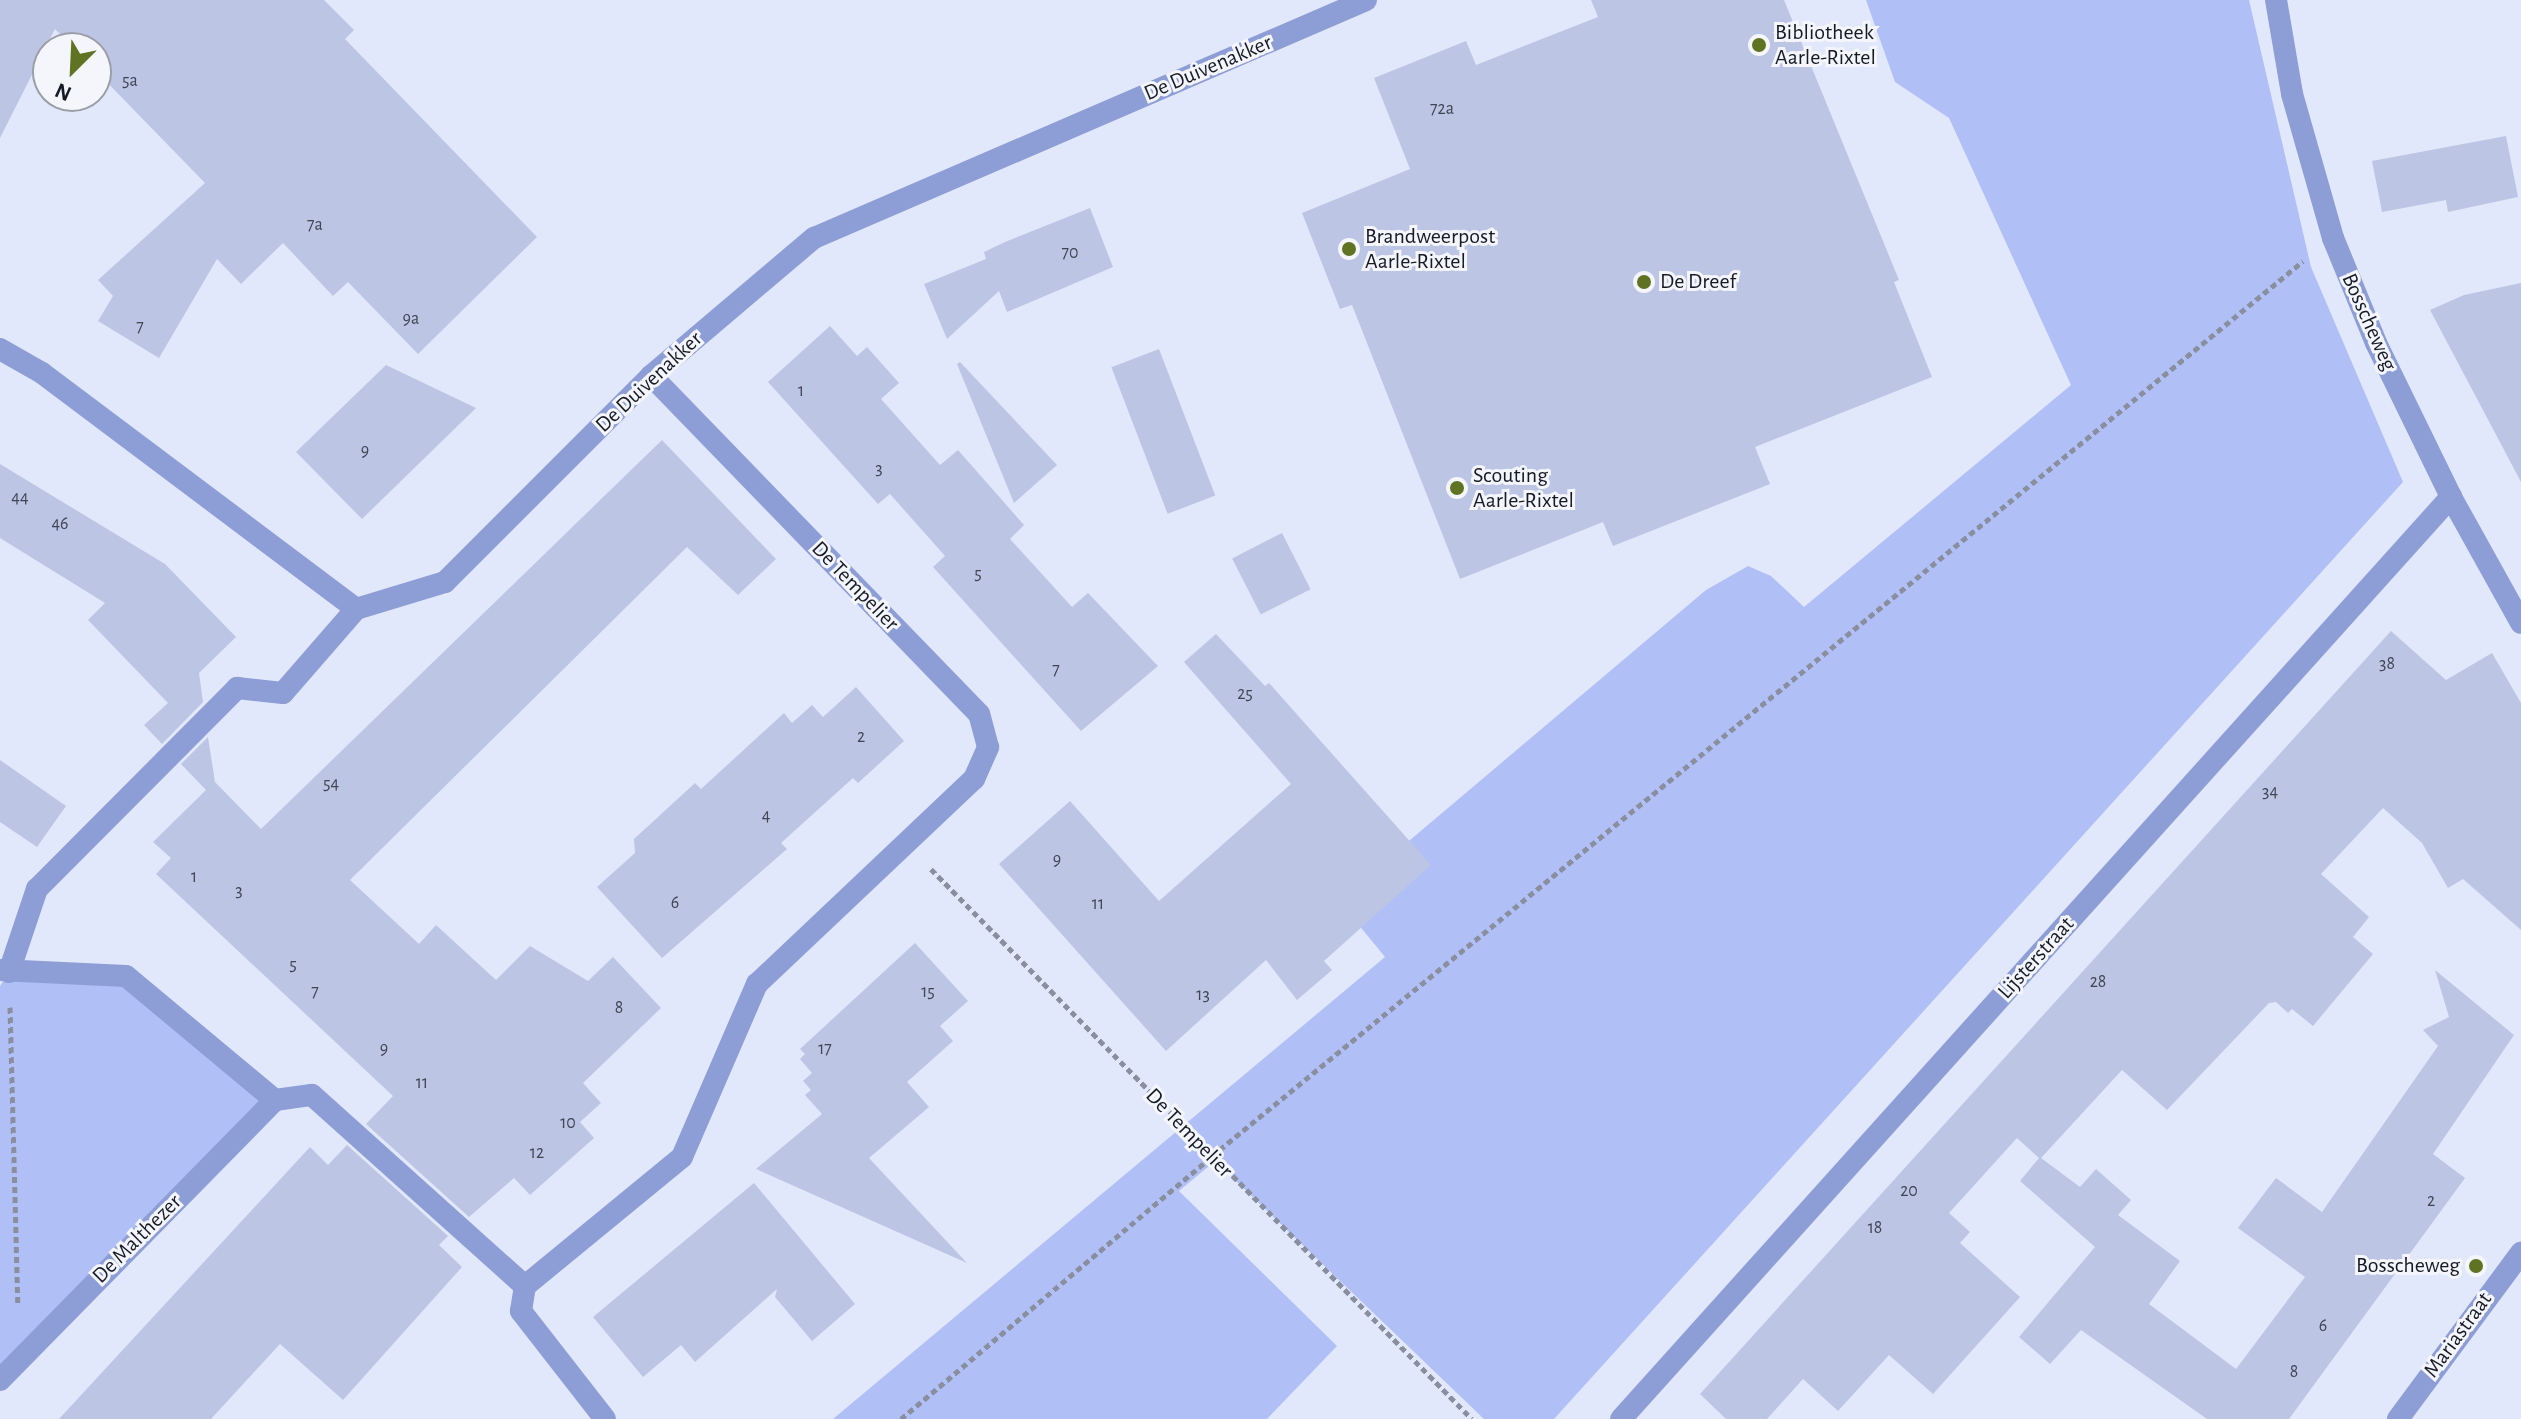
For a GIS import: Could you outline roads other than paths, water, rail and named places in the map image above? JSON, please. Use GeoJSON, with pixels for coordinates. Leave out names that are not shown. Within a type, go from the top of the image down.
{"type":"FeatureCollection","features":[{"type":"Feature","properties":{"kind":"street","name":"De Duivenakker"},"geometry":{"type":"LineString","coordinates":[[356,609],[445,582],[651,376],[814,238],[1366,0]]}},
{"type":"Feature","properties":{"kind":"street","name":"Bosscheweg"},"geometry":{"type":"LineString","coordinates":[[2276,0],[2292,94],[2333,238],[2376,343],[2451,497],[2521,623]]}},
{"type":"Feature","properties":{"kind":"street"},"geometry":{"type":"LineString","coordinates":[[0,349],[42,373],[356,609],[283,693],[237,688],[37,889],[3,976],[126,976],[275,1100],[312,1095],[525,1286],[521,1311],[605,1419]]}},
{"type":"Feature","properties":{"kind":"street","name":"De Tempelier"},"geometry":{"type":"LineString","coordinates":[[525,1286],[682,1157],[757,984],[908,845],[974,779],[988,747],[979,714],[651,376]]}},
{"type":"Feature","properties":{"kind":"street","name":"Lijsterstraat"},"geometry":{"type":"LineString","coordinates":[[1621,1419],[2451,497]]}},
{"type":"Feature","properties":{"kind":"street","name":"De Malthezer"},"geometry":{"type":"LineString","coordinates":[[0,1380],[275,1100]]}},
{"type":"Feature","properties":{"kind":"street","name":"Mariastraat"},"geometry":{"type":"LineString","coordinates":[[2398,1419],[2521,1253]]}},
{"type":"Feature","properties":{"kind":"place","name":"Bibliotheek Aarle-Rixtel"},"geometry":{"type":"Point","coordinates":[1759,45]}},
{"type":"Feature","properties":{"kind":"place","name":"Brandweerpost Aarle-Rixtel"},"geometry":{"type":"Point","coordinates":[1349,249]}},
{"type":"Feature","properties":{"kind":"place","name":"De Dreef"},"geometry":{"type":"Point","coordinates":[1644,282]}},
{"type":"Feature","properties":{"kind":"place","name":"Scouting Aarle-Rixtel"},"geometry":{"type":"Point","coordinates":[1457,488]}},
{"type":"Feature","properties":{"kind":"place","name":"Bosscheweg"},"geometry":{"type":"Point","coordinates":[2476,1266]}}]}
